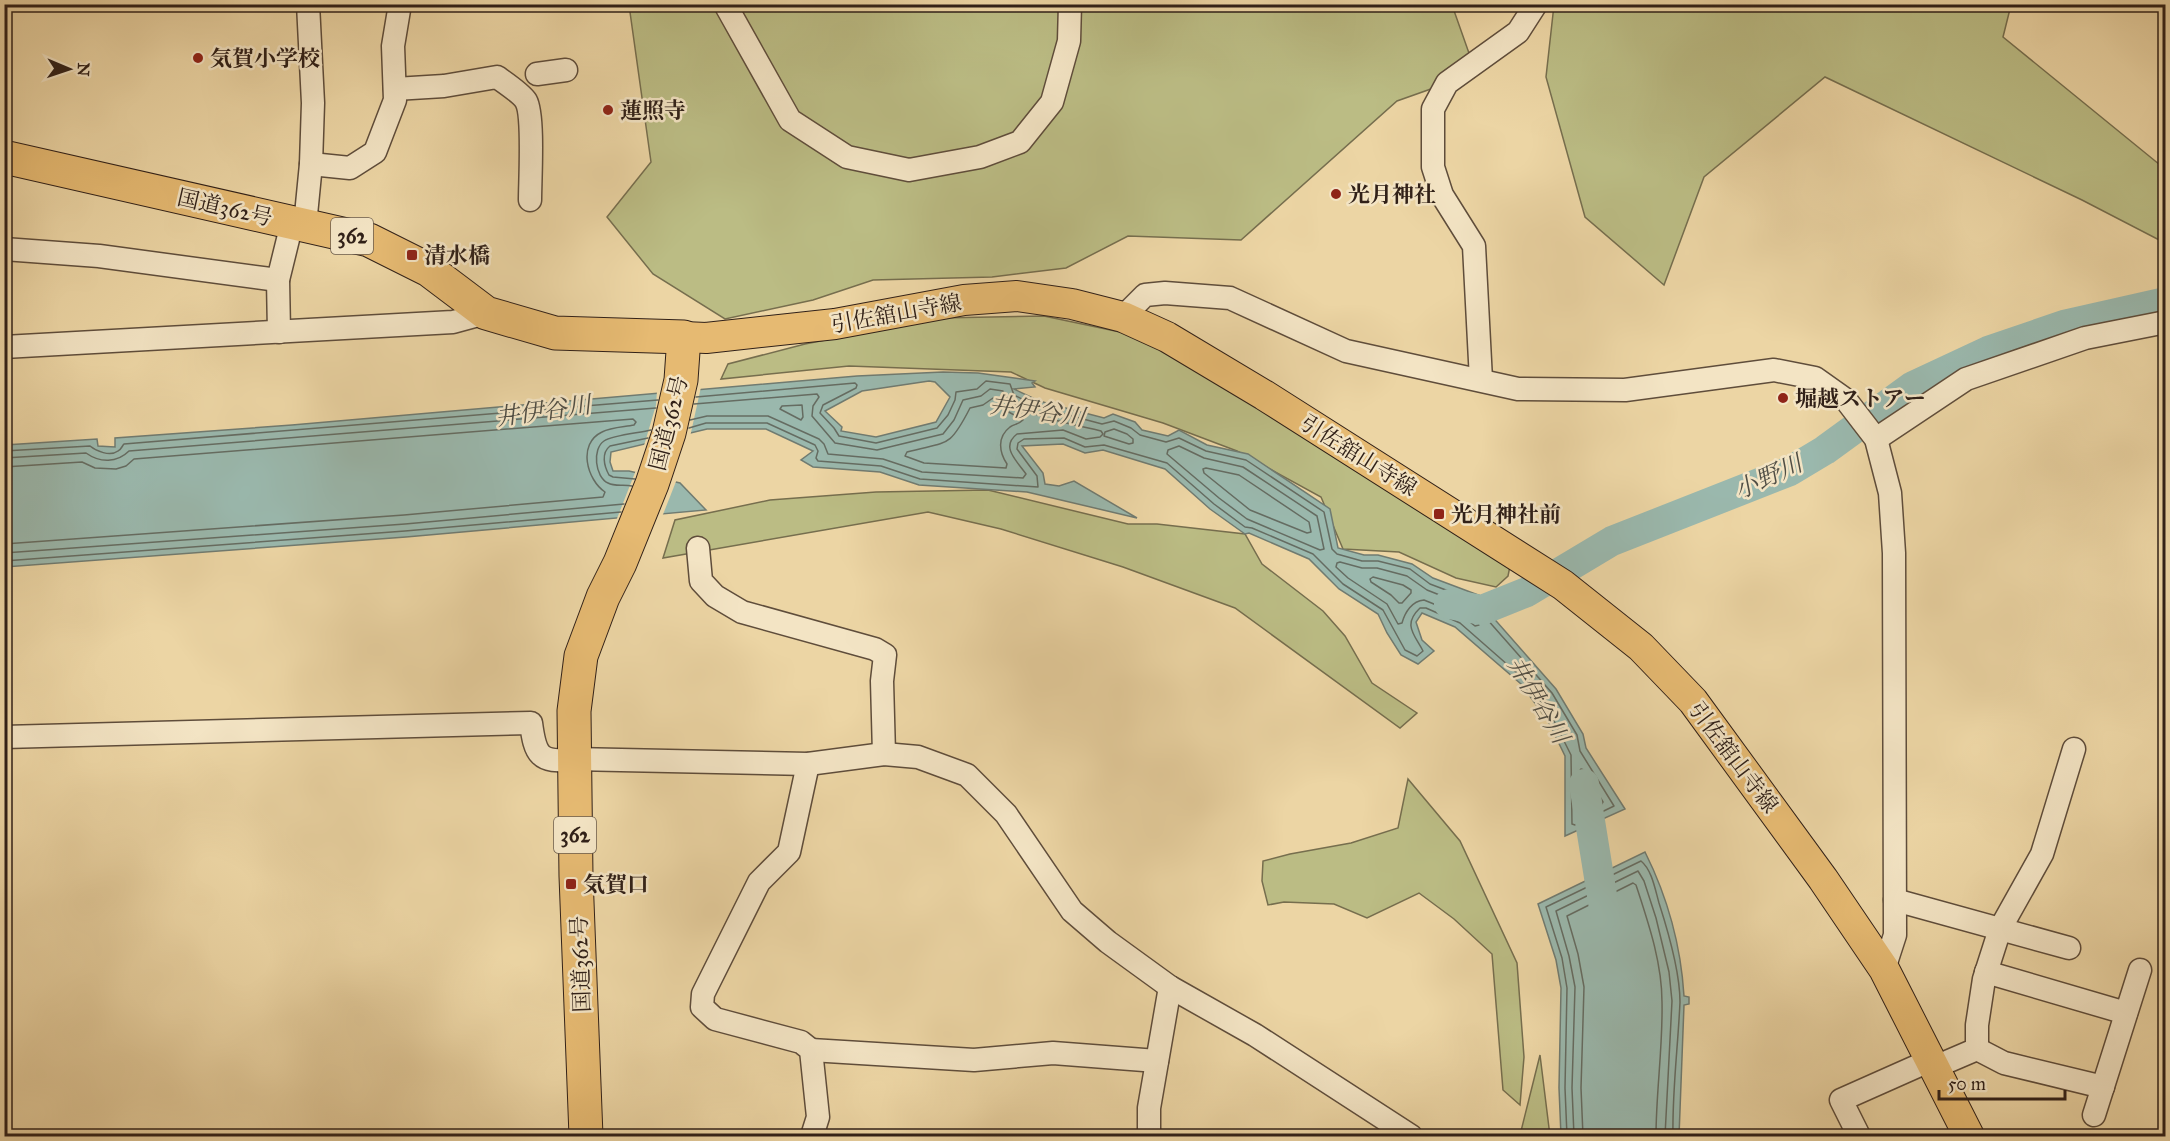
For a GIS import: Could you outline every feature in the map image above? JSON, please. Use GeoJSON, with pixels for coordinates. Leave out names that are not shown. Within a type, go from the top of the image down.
{"type":"FeatureCollection","features":[{"type":"Feature","properties":{"kind":"highway","name":"国道362号"},"geometry":{"type":"LineString","coordinates":[[4,157],[369,240],[429,270],[486,313],[555,333],[683,350],[679,393],[669,433],[652,484],[628,544],[603,597],[581,656],[574,711],[573,759],[586,1137]]}},
{"type":"Feature","properties":{"kind":"main road","name":"引佐舘山寺線"},"geometry":{"type":"LineString","coordinates":[[683,350],[706,338],[835,324],[964,300],[1017,296],[1072,304],[1123,317],[1167,337],[1264,395],[1563,585],[1641,647],[1693,701],[1823,879],[1884,969],[1969,1137]]}},
{"type":"Feature","properties":{"kind":"street"},"geometry":{"type":"LineString","coordinates":[[279,332],[278,280],[299,224],[311,164],[313,103],[308,4]]}},
{"type":"Feature","properties":{"kind":"street"},"geometry":{"type":"LineString","coordinates":[[311,164],[350,168],[375,152],[396,100],[393,46],[400,4]]}},
{"type":"Feature","properties":{"kind":"street"},"geometry":{"type":"LineString","coordinates":[[725,4],[790,120],[847,157],[909,170],[980,157],[1020,142],[1052,102],[1069,41],[1070,4]]}},
{"type":"Feature","properties":{"kind":"street"},"geometry":{"type":"LineString","coordinates":[[1481,380],[1474,246],[1442,195],[1432,167],[1433,109],[1447,83],[1518,32],[1536,4]]}},
{"type":"Feature","properties":{"kind":"street"},"geometry":{"type":"LineString","coordinates":[[395,89],[444,86],[497,77],[522,78],[566,70]]}},
{"type":"Feature","properties":{"kind":"street"},"geometry":{"type":"LineString","coordinates":[[522,78],[530,128],[530,200]]}},
{"type":"Feature","properties":{"kind":"street"},"geometry":{"type":"LineString","coordinates":[[4,249],[99,256],[278,280]]}},
{"type":"Feature","properties":{"kind":"street"},"geometry":{"type":"LineString","coordinates":[[1123,317],[1145,295],[1165,293],[1230,298],[1346,351],[1518,389],[1625,390],[1774,370],[1815,378],[1846,400],[1876,439],[1890,493],[1894,553],[1895,900],[1894,935],[1884,969]]}},
{"type":"Feature","properties":{"kind":"street"},"geometry":{"type":"LineString","coordinates":[[4,347],[453,322],[486,313]]}},
{"type":"Feature","properties":{"kind":"street"},"geometry":{"type":"LineString","coordinates":[[1876,439],[1966,380],[2085,338],[2166,322]]}},
{"type":"Feature","properties":{"kind":"street"},"geometry":{"type":"LineString","coordinates":[[698,548],[701,581],[715,596],[742,612],[875,649],[885,655],[882,681],[884,754]]}},
{"type":"Feature","properties":{"kind":"street"},"geometry":{"type":"LineString","coordinates":[[4,737],[531,723],[534,746],[543,758],[556,762],[573,759],[808,764],[884,754],[918,757],[967,775],[1006,814],[1072,911],[1108,942],[1170,987],[1255,1035],[1411,1137]]}},
{"type":"Feature","properties":{"kind":"street"},"geometry":{"type":"LineString","coordinates":[[1977,1049],[1977,1025],[1986,972],[2000,929],[2042,854],[2074,749]]}},
{"type":"Feature","properties":{"kind":"street"},"geometry":{"type":"LineString","coordinates":[[808,764],[789,852],[759,882],[703,994],[702,1007],[715,1018],[801,1042],[811,1050],[974,1060],[1053,1053],[1157,1061]]}},
{"type":"Feature","properties":{"kind":"street"},"geometry":{"type":"LineString","coordinates":[[1895,900],[2069,948]]}},
{"type":"Feature","properties":{"kind":"street"},"geometry":{"type":"LineString","coordinates":[[2094,1114],[2140,970]]}},
{"type":"Feature","properties":{"kind":"street"},"geometry":{"type":"LineString","coordinates":[[1986,972],[2126,1013]]}},
{"type":"Feature","properties":{"kind":"street"},"geometry":{"type":"LineString","coordinates":[[1149,1137],[1149,1108],[1170,987]]}},
{"type":"Feature","properties":{"kind":"street"},"geometry":{"type":"LineString","coordinates":[[1858,1136],[1841,1100],[1977,1049],[2004,1063],[2103,1088]]}},
{"type":"Feature","properties":{"kind":"street"},"geometry":{"type":"LineString","coordinates":[[811,1050],[818,1117],[812,1137]]}},
{"type":"Feature","properties":{"kind":"green space"},"geometry":{"type":"Polygon","coordinates":[[[629,5],[1452,5],[1476,73],[1397,101],[1241,240],[1128,236],[1066,268],[992,277],[873,280],[813,300],[725,319],[653,274],[607,217],[651,162],[629,5]]]}},
{"type":"Feature","properties":{"kind":"green space"},"geometry":{"type":"Polygon","coordinates":[[[1554,5],[2011,5],[2003,37],[2165,169],[2165,243],[2082,200],[1825,77],[1704,177],[1664,285],[1585,217],[1546,77],[1554,5]]]}},
{"type":"Feature","properties":{"kind":"green space"},"geometry":{"type":"Polygon","coordinates":[[[1044,316],[1139,336],[1309,438],[1510,566],[1508,576],[1496,587],[1456,578],[1399,552],[1343,549],[1321,497],[1237,451],[1163,423],[1045,388],[1011,372],[849,366],[721,379],[728,364],[805,344],[938,318],[1044,316]]]}},
{"type":"Feature","properties":{"kind":"green space"},"geometry":{"type":"Polygon","coordinates":[[[988,490],[1128,524],[1157,524],[1245,534],[1262,564],[1323,611],[1345,636],[1372,683],[1417,713],[1400,728],[1235,608],[1123,567],[1001,529],[928,512],[663,558],[675,520],[770,500],[876,492],[988,490]]]}},
{"type":"Feature","properties":{"kind":"green space"},"geometry":{"type":"Polygon","coordinates":[[[1408,779],[1460,841],[1517,963],[1524,1057],[1520,1105],[1503,1090],[1492,954],[1454,919],[1419,893],[1367,918],[1334,904],[1284,902],[1268,905],[1262,881],[1263,861],[1351,843],[1398,828],[1408,779]]]}},
{"type":"Feature","properties":{"kind":"green space"},"geometry":{"type":"Polygon","coordinates":[[[1540,1055],[1550,1136],[1521,1136],[1521,1131],[1540,1055]]]}},
{"type":"Feature","properties":{"kind":"water"},"geometry":{"type":"Polygon","coordinates":[[[943,372],[978,373],[1035,381],[1032,383],[1035,387],[1014,389],[1039,401],[1104,418],[1113,414],[1135,422],[1142,430],[1168,436],[1179,430],[1207,445],[1248,454],[1330,509],[1338,548],[1412,564],[1433,578],[1489,599],[1490,614],[1556,689],[1583,734],[1586,748],[1625,809],[1565,836],[1565,756],[1548,721],[1521,684],[1455,627],[1422,613],[1416,622],[1422,640],[1434,651],[1418,664],[1401,655],[1378,614],[1339,589],[1309,559],[1249,533],[1245,534],[1210,509],[1165,469],[1103,450],[1085,453],[1063,444],[1022,446],[1043,473],[1045,484],[1059,486],[1074,481],[1137,518],[1027,492],[919,485],[880,472],[813,467],[801,460],[813,451],[766,429],[707,429],[611,452],[610,462],[613,471],[629,471],[680,483],[706,510],[406,537],[5,567],[5,445],[97,439],[98,446],[115,447],[115,438],[857,376],[943,372]],[[935,382],[862,391],[825,411],[842,427],[841,431],[876,437],[936,422],[950,397],[935,382]]]}},
{"type":"Feature","properties":{"kind":"water"},"geometry":{"type":"Polygon","coordinates":[[[1645,852],[1672,922],[1680,959],[1684,996],[1689,997],[1689,1004],[1684,1005],[1679,1136],[1561,1136],[1559,1088],[1561,988],[1556,960],[1538,904],[1645,852]]]}},
{"type":"Feature","properties":{"kind":"pier"},"geometry":{"type":"Polygon","coordinates":[[[701,387],[690,437],[643,449],[656,405],[657,391],[701,387]]]}},
{"type":"Feature","properties":{"kind":"pier"},"geometry":{"type":"Polygon","coordinates":[[[636,470],[677,479],[662,517],[616,521],[636,470]]]}},
{"type":"Feature","properties":{"kind":"waterway","name":"小野川"},"geometry":{"type":"LineString","coordinates":[[1449,604],[1482,610],[1527,592],[1612,541],[1790,471],[1825,450],[1913,386],[1988,351],[2064,325],[2166,302]]}},
{"type":"Feature","properties":{"kind":"waterway","name":"井伊谷川"},"geometry":{"type":"LineString","coordinates":[[1584,784],[1605,914]]}},
{"type":"Feature","properties":{"kind":"place","name":"気賀小学校"},"geometry":{"type":"Point","coordinates":[198,58]}},
{"type":"Feature","properties":{"kind":"place","name":"蓮照寺"},"geometry":{"type":"Point","coordinates":[608,110]}},
{"type":"Feature","properties":{"kind":"place","name":"光月神社"},"geometry":{"type":"Point","coordinates":[1336,194]}},
{"type":"Feature","properties":{"kind":"place","name":"清水橋"},"geometry":{"type":"Point","coordinates":[412,255]}},
{"type":"Feature","properties":{"kind":"place","name":"堀越ストアー"},"geometry":{"type":"Point","coordinates":[1783,398]}},
{"type":"Feature","properties":{"kind":"place","name":"光月神社前"},"geometry":{"type":"Point","coordinates":[1439,514]}},
{"type":"Feature","properties":{"kind":"place","name":"気賀口"},"geometry":{"type":"Point","coordinates":[571,884]}}]}
